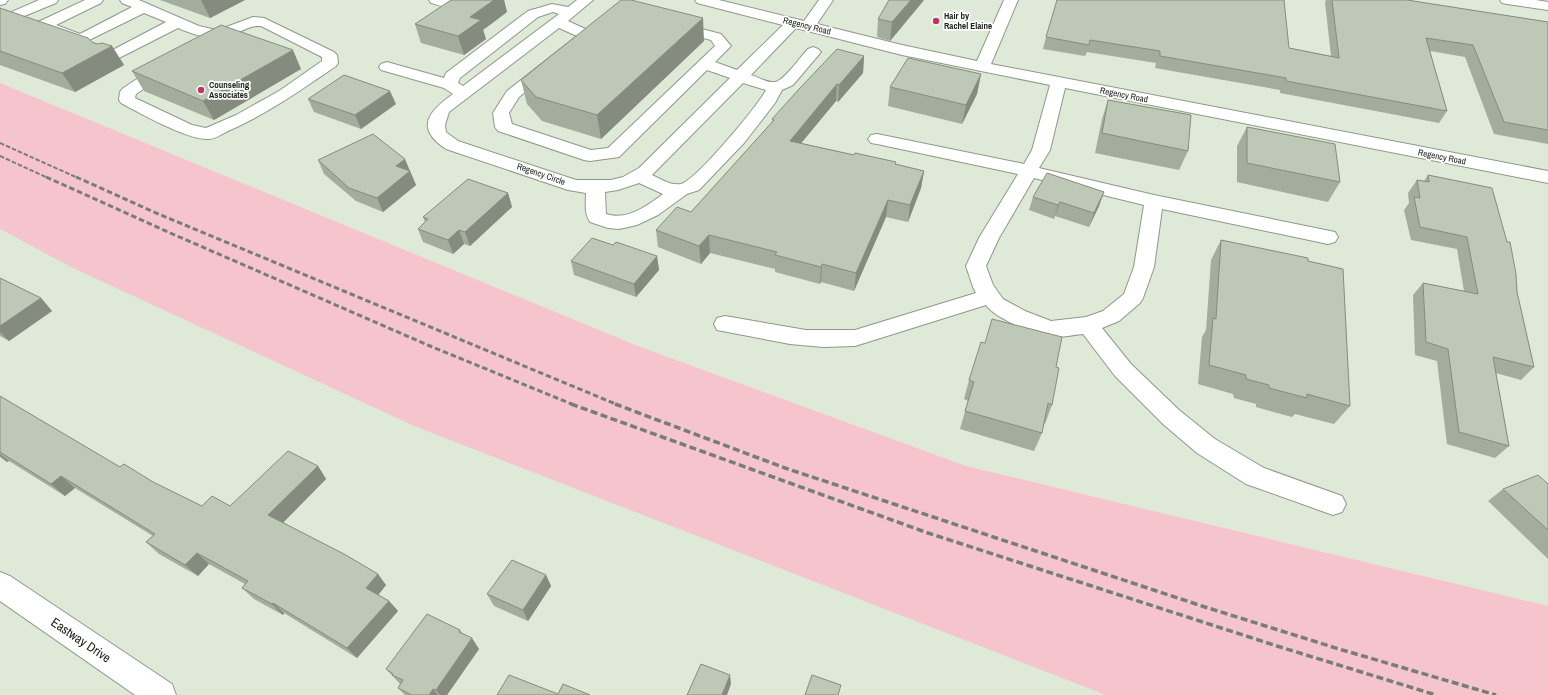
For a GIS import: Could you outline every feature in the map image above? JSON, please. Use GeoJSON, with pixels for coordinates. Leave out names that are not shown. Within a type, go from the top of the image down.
{"type":"FeatureCollection","features":[{"type":"Feature","properties":{"kind":"street"},"geometry":{"type":"LineString","coordinates":[[0,22],[51,0]]}},
{"type":"Feature","properties":{"kind":"street"},"geometry":{"type":"LineString","coordinates":[[96,0],[43,25],[81,39],[144,7]]}},
{"type":"Feature","properties":{"kind":"street"},"geometry":{"type":"LineString","coordinates":[[127,0],[178,22],[211,34],[224,33]]}},
{"type":"Feature","properties":{"kind":"street"},"geometry":{"type":"LineString","coordinates":[[436,0],[452,5],[469,0]]}},
{"type":"Feature","properties":{"kind":"street","name":"Regency Circle"},"geometry":{"type":"LineString","coordinates":[[586,0],[564,17],[502,83],[456,89],[439,115],[436,125],[437,133],[452,145],[574,186],[612,186],[639,176],[662,130],[740,76],[826,0]]}},
{"type":"Feature","properties":{"kind":"street","name":"Regency Road"},"geometry":{"type":"LineString","coordinates":[[702,0],[747,5],[800,24],[982,67],[1547,181]]}},
{"type":"Feature","properties":{"kind":"street"},"geometry":{"type":"LineString","coordinates":[[982,67],[1011,0]]}},
{"type":"Feature","properties":{"kind":"street"},"geometry":{"type":"LineString","coordinates":[[1507,0],[1548,6]]}},
{"type":"Feature","properties":{"kind":"street"},"geometry":{"type":"LineString","coordinates":[[456,89],[452,76],[533,14],[552,8],[564,17],[592,31],[502,83],[513,94],[501,113],[504,128],[590,156],[613,153],[662,130],[704,64],[723,46],[716,37],[659,22]]}},
{"type":"Feature","properties":{"kind":"street"},"geometry":{"type":"LineString","coordinates":[[178,60],[146,79],[128,92],[127,100],[186,129],[208,134],[242,119],[285,94],[330,63],[329,55],[264,22],[253,21],[224,33],[198,48]]}},
{"type":"Feature","properties":{"kind":"street"},"geometry":{"type":"LineString","coordinates":[[110,57],[178,22]]}},
{"type":"Feature","properties":{"kind":"street"},"geometry":{"type":"LineString","coordinates":[[704,64],[762,85],[776,87],[787,82],[812,52]]}},
{"type":"Feature","properties":{"kind":"street"},"geometry":{"type":"LineString","coordinates":[[387,67],[456,89]]}},
{"type":"Feature","properties":{"kind":"street"},"geometry":{"type":"LineString","coordinates":[[1059,82],[1041,150],[989,238],[976,266],[983,287],[996,304],[1017,317],[1050,329],[1088,325],[1111,316],[1133,298],[1144,267],[1154,201]]}},
{"type":"Feature","properties":{"kind":"street"},"geometry":{"type":"LineString","coordinates":[[639,176],[670,190],[680,190],[693,186],[738,139],[769,100],[776,87]]}},
{"type":"Feature","properties":{"kind":"street"},"geometry":{"type":"LineString","coordinates":[[877,139],[1029,171],[1154,201],[1328,237]]}},
{"type":"Feature","properties":{"kind":"street"},"geometry":{"type":"LineString","coordinates":[[596,187],[595,208],[597,218],[605,221],[621,222],[648,215],[680,190]]}},
{"type":"Feature","properties":{"kind":"street"},"geometry":{"type":"LineString","coordinates":[[725,324],[776,334],[807,338],[856,338],[942,313],[990,296]]}},
{"type":"Feature","properties":{"kind":"street"},"geometry":{"type":"LineString","coordinates":[[1088,325],[1123,370],[1171,417],[1206,446],[1255,476],[1333,504]]}},
{"type":"Feature","properties":{"kind":"street","name":"Eastway Drive"},"geometry":{"type":"LineString","coordinates":[[0,585],[161,695]]}},
{"type":"Feature","properties":{"kind":"shaded area"},"geometry":{"type":"Polygon","coordinates":[[[0,83],[635,345],[966,466],[1548,606],[1548,695],[1106,695],[414,426],[73,268],[0,229],[0,83]]]}},
{"type":"Feature","properties":{"kind":"building"},"geometry":{"type":"Polygon","coordinates":[[[451,0],[494,0],[470,17],[481,20],[458,36],[415,24],[451,0]]]}},
{"type":"Feature","properties":{"kind":"building"},"geometry":{"type":"Polygon","coordinates":[[[621,0],[631,0],[703,18],[597,115],[536,97],[521,80],[621,0]]]}},
{"type":"Feature","properties":{"kind":"building"},"geometry":{"type":"Polygon","coordinates":[[[889,0],[911,0],[892,22],[878,19],[889,0]]]}},
{"type":"Feature","properties":{"kind":"building"},"geometry":{"type":"Polygon","coordinates":[[[1057,0],[1284,0],[1289,48],[1339,58],[1332,0],[1407,0],[1548,22],[1548,130],[1504,122],[1473,45],[1426,38],[1447,111],[1286,81],[1286,78],[1160,56],[1160,51],[1090,40],[1089,45],[1046,37],[1057,0]]]}},
{"type":"Feature","properties":{"kind":"building"},"geometry":{"type":"Polygon","coordinates":[[[0,8],[88,38],[97,44],[102,43],[112,46],[62,73],[0,51],[0,8]]]}},
{"type":"Feature","properties":{"kind":"building"},"geometry":{"type":"Polygon","coordinates":[[[221,25],[293,50],[203,101],[132,71],[221,25]]]}},
{"type":"Feature","properties":{"kind":"building"},"geometry":{"type":"Polygon","coordinates":[[[837,49],[864,56],[839,85],[837,84],[790,141],[854,155],[855,153],[896,162],[895,164],[924,171],[910,205],[888,200],[856,273],[822,264],[821,267],[775,255],[777,252],[709,235],[699,246],[656,230],[677,207],[691,212],[774,120],[772,119],[837,49]]]}},
{"type":"Feature","properties":{"kind":"building"},"geometry":{"type":"Polygon","coordinates":[[[908,58],[981,74],[966,105],[890,87],[908,58]]]}},
{"type":"Feature","properties":{"kind":"building"},"geometry":{"type":"Polygon","coordinates":[[[344,75],[390,91],[355,115],[308,99],[344,75]]]}},
{"type":"Feature","properties":{"kind":"building"},"geometry":{"type":"Polygon","coordinates":[[[1108,100],[1191,115],[1188,151],[1102,133],[1108,100]]]}},
{"type":"Feature","properties":{"kind":"building"},"geometry":{"type":"Polygon","coordinates":[[[1247,127],[1335,144],[1340,182],[1247,163],[1247,127]]]}},
{"type":"Feature","properties":{"kind":"building"},"geometry":{"type":"Polygon","coordinates":[[[373,134],[405,159],[396,166],[410,171],[377,198],[349,188],[318,160],[373,134]]]}},
{"type":"Feature","properties":{"kind":"building"},"geometry":{"type":"Polygon","coordinates":[[[1047,173],[1104,192],[1094,213],[1060,202],[1058,205],[1033,197],[1047,173]]]}},
{"type":"Feature","properties":{"kind":"building"},"geometry":{"type":"Polygon","coordinates":[[[1428,175],[1492,188],[1507,242],[1510,242],[1516,274],[1517,292],[1534,367],[1493,357],[1509,446],[1459,432],[1448,349],[1426,342],[1423,283],[1478,294],[1467,237],[1420,227],[1414,197],[1420,198],[1417,180],[1429,182],[1428,175]]]}},
{"type":"Feature","properties":{"kind":"building"},"geometry":{"type":"Polygon","coordinates":[[[468,179],[508,193],[465,232],[459,230],[448,240],[418,229],[428,219],[423,217],[468,179]]]}},
{"type":"Feature","properties":{"kind":"building"},"geometry":{"type":"Polygon","coordinates":[[[592,238],[613,245],[616,242],[657,256],[634,284],[571,261],[592,238]]]}},
{"type":"Feature","properties":{"kind":"building"},"geometry":{"type":"Polygon","coordinates":[[[1221,240],[1308,258],[1308,261],[1343,269],[1350,406],[1307,394],[1307,398],[1269,388],[1269,385],[1246,379],[1246,375],[1209,365],[1213,318],[1216,319],[1221,240]]]}},
{"type":"Feature","properties":{"kind":"building"},"geometry":{"type":"Polygon","coordinates":[[[0,278],[41,298],[0,326],[0,278]]]}},
{"type":"Feature","properties":{"kind":"building"},"geometry":{"type":"Polygon","coordinates":[[[992,319],[1062,337],[1056,367],[1059,368],[1052,405],[1048,403],[1042,433],[965,411],[974,382],[969,380],[981,342],[985,343],[992,319]]]}},
{"type":"Feature","properties":{"kind":"building"},"geometry":{"type":"Polygon","coordinates":[[[0,396],[120,467],[124,464],[153,482],[202,506],[212,496],[230,506],[288,451],[318,466],[268,515],[344,554],[378,574],[366,588],[389,601],[347,648],[273,603],[272,604],[242,588],[248,581],[197,553],[185,565],[146,542],[155,534],[61,476],[51,484],[0,452],[0,396]]]}},
{"type":"Feature","properties":{"kind":"building"},"geometry":{"type":"Polygon","coordinates":[[[1538,475],[1548,484],[1548,530],[1503,489],[1538,475]]]}},
{"type":"Feature","properties":{"kind":"building"},"geometry":{"type":"Polygon","coordinates":[[[512,560],[546,575],[523,610],[487,594],[512,560]]]}},
{"type":"Feature","properties":{"kind":"building"},"geometry":{"type":"Polygon","coordinates":[[[427,614],[460,630],[459,632],[472,638],[436,690],[433,689],[429,695],[412,695],[398,688],[403,680],[392,675],[393,674],[386,669],[427,614]]]}},
{"type":"Feature","properties":{"kind":"building"},"geometry":{"type":"Polygon","coordinates":[[[701,664],[730,675],[722,695],[687,695],[701,664]]]}},
{"type":"Feature","properties":{"kind":"building"},"geometry":{"type":"Polygon","coordinates":[[[509,675],[558,694],[563,684],[590,695],[497,695],[509,675]]]}},
{"type":"Feature","properties":{"kind":"building"},"geometry":{"type":"Polygon","coordinates":[[[812,675],[841,685],[838,695],[805,695],[812,675]]]}},
{"type":"Feature","properties":{"kind":"railway"},"geometry":{"type":"LineString","coordinates":[[0,143],[78,178]]}},
{"type":"Feature","properties":{"kind":"railway"},"geometry":{"type":"LineString","coordinates":[[0,156],[48,178]]}},
{"type":"Feature","properties":{"kind":"railway"},"geometry":{"type":"LineString","coordinates":[[46,177],[430,346],[574,405]]}},
{"type":"Feature","properties":{"kind":"railway"},"geometry":{"type":"LineString","coordinates":[[76,177],[156,213],[618,405]]}},
{"type":"Feature","properties":{"kind":"railway"},"geometry":{"type":"LineString","coordinates":[[571,404],[928,533],[1277,646],[1436,695]]}},
{"type":"Feature","properties":{"kind":"railway"},"geometry":{"type":"LineString","coordinates":[[615,404],[785,468],[1205,607],[1339,649],[1496,695]]}},
{"type":"Feature","properties":{"kind":"place","name":"Hair by Rachel Elaine"},"geometry":{"type":"Point","coordinates":[936,21]}},
{"type":"Feature","properties":{"kind":"place","name":"Counseling Associates"},"geometry":{"type":"Point","coordinates":[201,90]}}]}
